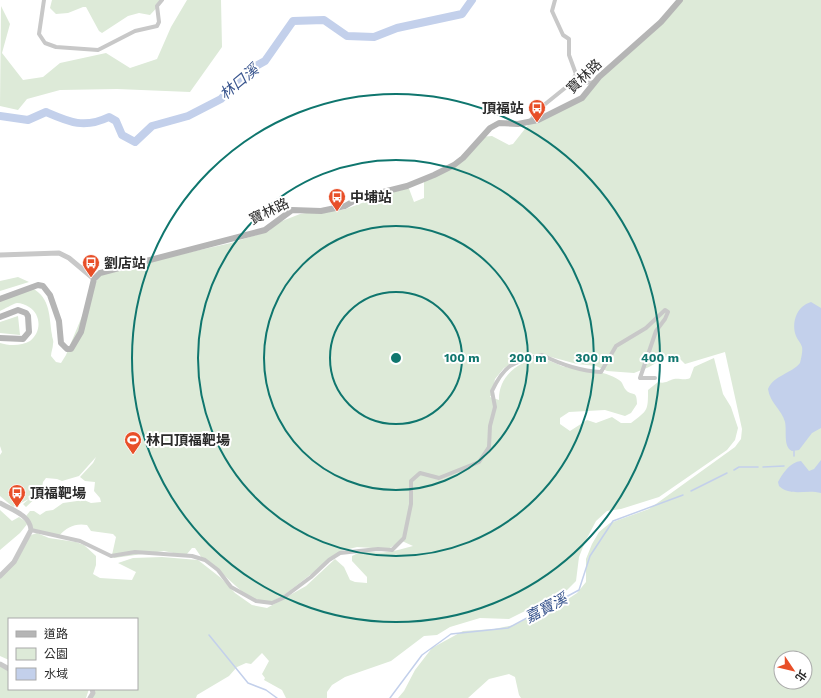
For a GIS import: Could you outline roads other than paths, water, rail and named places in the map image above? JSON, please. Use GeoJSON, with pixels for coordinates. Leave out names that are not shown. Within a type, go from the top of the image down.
{"type":"FeatureCollection","features":[{"type":"Feature","properties":{"kind":"main road","name":"寶林路"},"geometry":{"type":"LineString","coordinates":[[94,279],[105,270],[184,252],[265,230],[292,210],[321,211],[338,208],[358,198],[414,183],[454,165],[463,158],[490,128],[500,123],[518,124],[528,122],[554,113],[582,98],[622,56],[661,22],[680,0]]}},
{"type":"Feature","properties":{"kind":"main road"},"geometry":{"type":"LineString","coordinates":[[0,299],[38,285],[43,286],[50,295],[59,321],[61,343],[70,350],[74,346],[81,332],[94,279]]}},
{"type":"Feature","properties":{"kind":"main road"},"geometry":{"type":"LineString","coordinates":[[0,317],[18,310],[23,311],[28,316],[29,332],[23,339],[0,338]]}},
{"type":"Feature","properties":{"kind":"street"},"geometry":{"type":"LineString","coordinates":[[44,0],[39,34],[45,43],[56,47],[98,50],[135,31],[157,26],[159,22],[157,6],[162,0]]}},
{"type":"Feature","properties":{"kind":"street"},"geometry":{"type":"LineString","coordinates":[[528,122],[544,105],[570,84],[576,74],[569,55],[569,39],[563,35],[552,11],[555,0]]}},
{"type":"Feature","properties":{"kind":"street"},"geometry":{"type":"LineString","coordinates":[[570,84],[596,82]]}},
{"type":"Feature","properties":{"kind":"street"},"geometry":{"type":"LineString","coordinates":[[0,255],[59,253],[68,258],[94,279]]}},
{"type":"Feature","properties":{"kind":"street"},"geometry":{"type":"LineString","coordinates":[[31,530],[80,541],[111,556],[135,552],[192,556],[205,560],[218,570],[231,587],[256,601],[272,603],[283,598],[311,577],[329,560],[340,553],[378,549],[392,550],[404,538],[411,504],[411,481],[420,473],[438,478],[479,462],[489,447],[490,426],[495,407],[492,391],[505,370],[514,362],[542,355],[558,363],[591,372],[601,372],[616,346],[646,328],[665,310],[668,312],[665,319],[656,331],[640,378],[655,378]]}},
{"type":"Feature","properties":{"kind":"street"},"geometry":{"type":"LineString","coordinates":[[0,503],[24,517],[31,525],[31,530],[14,562],[0,576]]}},
{"type":"Feature","properties":{"kind":"water"},"geometry":{"type":"Polygon","coordinates":[[[811,302],[821,308],[821,428],[812,433],[799,450],[792,451],[787,446],[786,442],[785,422],[771,398],[768,389],[774,381],[792,370],[800,363],[802,349],[796,336],[794,325],[796,315],[802,307],[811,302]]]}},
{"type":"Feature","properties":{"kind":"water"},"geometry":{"type":"Polygon","coordinates":[[[821,460],[821,493],[794,492],[779,486],[778,482],[782,475],[793,463],[801,461],[809,471],[814,469],[821,460]]]}},
{"type":"Feature","properties":{"kind":"waterway","name":"林口溪"},"geometry":{"type":"LineString","coordinates":[[0,116],[28,120],[46,112],[62,119],[77,123],[92,123],[109,117],[116,121],[122,135],[135,142],[152,126],[188,116],[221,99],[249,70],[265,61],[293,21],[324,20],[347,36],[374,37],[397,28],[462,14],[472,0]]}},
{"type":"Feature","properties":{"kind":"waterway","name":"嘉寶溪"},"geometry":{"type":"LineString","coordinates":[[794,450],[794,456]]}},
{"type":"Feature","properties":{"kind":"waterway","name":"嘉寶溪"},"geometry":{"type":"LineString","coordinates":[[763,467],[784,466]]}},
{"type":"Feature","properties":{"kind":"waterway","name":"嘉寶溪"},"geometry":{"type":"LineString","coordinates":[[734,470],[739,467],[758,467]]}},
{"type":"Feature","properties":{"kind":"waterway","name":"嘉寶溪"},"geometry":{"type":"LineString","coordinates":[[691,491],[727,473]]}},
{"type":"Feature","properties":{"kind":"waterway","name":"嘉寶溪"},"geometry":{"type":"LineString","coordinates":[[390,698],[422,655],[451,634],[508,628],[579,590],[590,556],[613,521],[683,495]]}},
{"type":"Feature","properties":{"kind":"waterway"},"geometry":{"type":"LineString","coordinates":[[209,635],[248,683],[266,690],[277,698]]}},
{"type":"Feature","properties":{"kind":"place","name":"頂福站"},"geometry":{"type":"Point","coordinates":[537,123]}},
{"type":"Feature","properties":{"kind":"place","name":"中埔站"},"geometry":{"type":"Point","coordinates":[337,212]}},
{"type":"Feature","properties":{"kind":"place","name":"劉店站"},"geometry":{"type":"Point","coordinates":[91,278]}},
{"type":"Feature","properties":{"kind":"place","name":"林口頂福靶場"},"geometry":{"type":"Point","coordinates":[133,455]}},
{"type":"Feature","properties":{"kind":"place","name":"頂福靶場"},"geometry":{"type":"Point","coordinates":[17,508]}}]}
